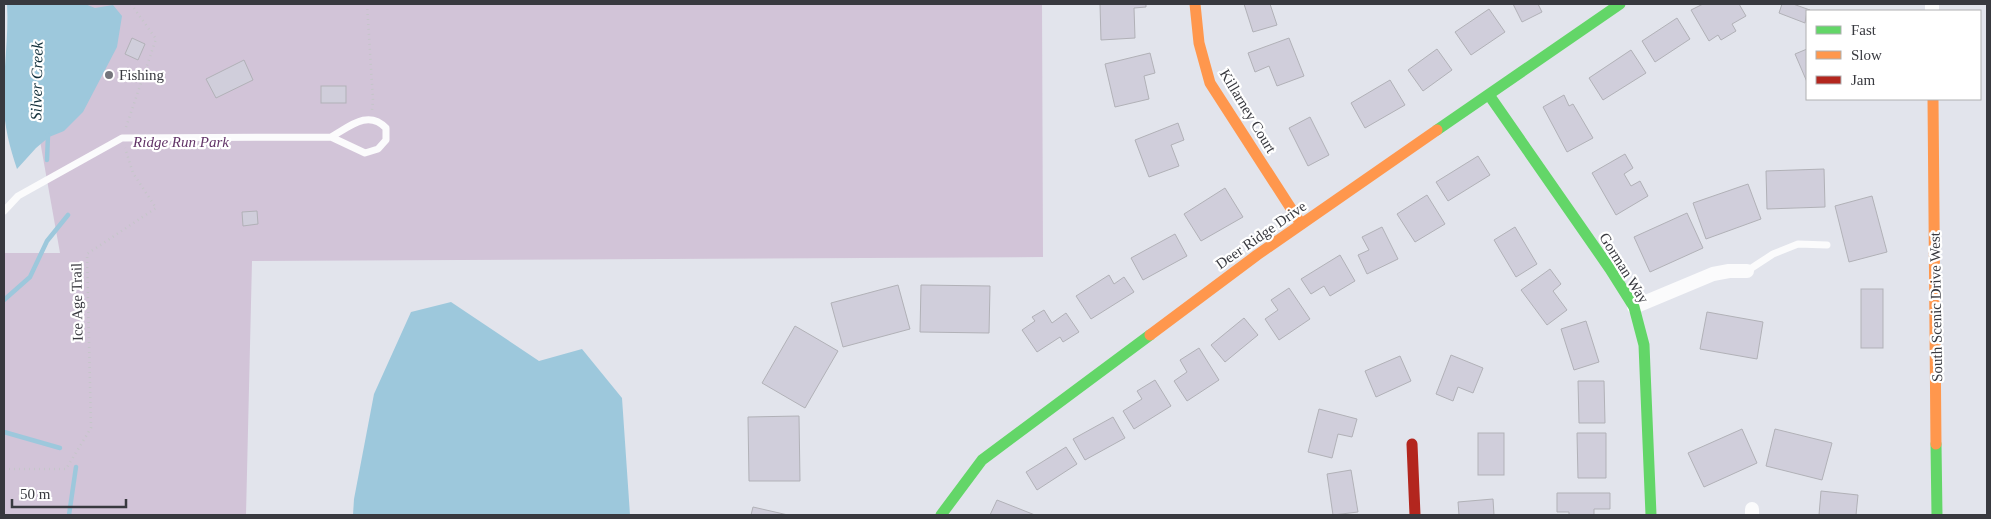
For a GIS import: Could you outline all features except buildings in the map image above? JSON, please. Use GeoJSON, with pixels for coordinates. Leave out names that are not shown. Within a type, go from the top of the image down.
{"type":"FeatureCollection","features":[{"type":"Feature","properties":{"kind":"street","name":"Killarney Court"},"geometry":{"type":"LineString","coordinates":[[1195,4],[1199,43],[1210,83],[1301,224]]}},
{"type":"Feature","properties":{"kind":"street","name":"Deer Ridge Drive"},"geometry":{"type":"LineString","coordinates":[[941,515],[982,460],[1257,255],[1620,4]]}},
{"type":"Feature","properties":{"kind":"street","name":"Gorman Way"},"geometry":{"type":"LineString","coordinates":[[1489,95],[1610,269],[1634,308],[1644,345],[1651,515]]}},
{"type":"Feature","properties":{"kind":"street","name":"South Scenic Drive West"},"geometry":{"type":"LineString","coordinates":[[1933,100],[1937,515]]}},
{"type":"Feature","properties":{"kind":"street"},"geometry":{"type":"LineString","coordinates":[[1634,308],[1713,274],[1729,271],[1747,271]]}},
{"type":"Feature","properties":{"kind":"street"},"geometry":{"type":"LineString","coordinates":[[1412,444],[1416,515]]}},
{"type":"Feature","properties":{"kind":"lane"},"geometry":{"type":"LineString","coordinates":[[4,211],[18,196],[122,138],[331,138],[365,153],[378,149],[386,140],[386,128],[379,120],[371,118],[358,121],[331,138]]}},
{"type":"Feature","properties":{"kind":"lane"},"geometry":{"type":"LineString","coordinates":[[1747,271],[1773,254],[1798,244],[1826,245]]}},
{"type":"Feature","properties":{"kind":"path"},"geometry":{"type":"LineString","coordinates":[[122,138],[156,39],[131,4]]}},
{"type":"Feature","properties":{"kind":"path"},"geometry":{"type":"LineString","coordinates":[[367,4],[373,100],[371,118]]}},
{"type":"Feature","properties":{"kind":"path","name":"Ice Age Trail"},"geometry":{"type":"LineString","coordinates":[[4,469],[66,469],[91,428],[87,254],[156,208],[133,173],[122,138]]}},
{"type":"Feature","properties":{"kind":"green space","name":"Ridge Run Park"},"geometry":{"type":"Polygon","coordinates":[[[34,4],[1042,4],[1043,257],[252,261],[246,515],[4,515],[4,253],[60,253],[37,124],[34,4]]]}},
{"type":"Feature","properties":{"kind":"water"},"geometry":{"type":"Polygon","coordinates":[[[7,4],[85,4],[95,8],[113,5],[122,16],[117,47],[83,112],[64,131],[49,137],[36,148],[17,169],[8,137],[4,112],[7,4]]]}},
{"type":"Feature","properties":{"kind":"water"},"geometry":{"type":"Polygon","coordinates":[[[451,302],[539,361],[582,349],[622,398],[630,515],[353,515],[354,499],[374,394],[411,312],[451,302]]]}},
{"type":"Feature","properties":{"kind":"waterway","name":"Silver Creek"},"geometry":{"type":"LineString","coordinates":[[47,160],[48,135]]}},
{"type":"Feature","properties":{"kind":"waterway","name":"Silver Creek"},"geometry":{"type":"LineString","coordinates":[[4,300],[30,277],[47,241],[68,215]]}},
{"type":"Feature","properties":{"kind":"waterway","name":"Silver Creek"},"geometry":{"type":"LineString","coordinates":[[4,432],[60,448]]}},
{"type":"Feature","properties":{"kind":"waterway","name":"Silver Creek"},"geometry":{"type":"LineString","coordinates":[[69,515],[76,467]]}},
{"type":"Feature","properties":{"kind":"traffic: fast"},"geometry":{"type":"LineString","coordinates":[[1437,130],[1620,4]]}},
{"type":"Feature","properties":{"kind":"traffic: fast"},"geometry":{"type":"LineString","coordinates":[[1489,95],[1610,269],[1634,307],[1644,345],[1651,515]]}},
{"type":"Feature","properties":{"kind":"traffic: fast"},"geometry":{"type":"LineString","coordinates":[[941,515],[982,460],[1150,335]]}},
{"type":"Feature","properties":{"kind":"traffic: fast"},"geometry":{"type":"LineString","coordinates":[[1936,444],[1937,515]]}},
{"type":"Feature","properties":{"kind":"traffic: slow"},"geometry":{"type":"LineString","coordinates":[[1195,4],[1199,43],[1210,83],[1301,224]]}},
{"type":"Feature","properties":{"kind":"traffic: slow"},"geometry":{"type":"LineString","coordinates":[[1933,100],[1936,444]]}},
{"type":"Feature","properties":{"kind":"traffic: slow"},"geometry":{"type":"LineString","coordinates":[[1150,335],[1257,255],[1437,130]]}},
{"type":"Feature","properties":{"kind":"traffic: jam"},"geometry":{"type":"LineString","coordinates":[[1412,444],[1415,515]]}},
{"type":"Feature","properties":{"kind":"place","name":"Fishing"},"geometry":{"type":"Point","coordinates":[109,75]}}]}
